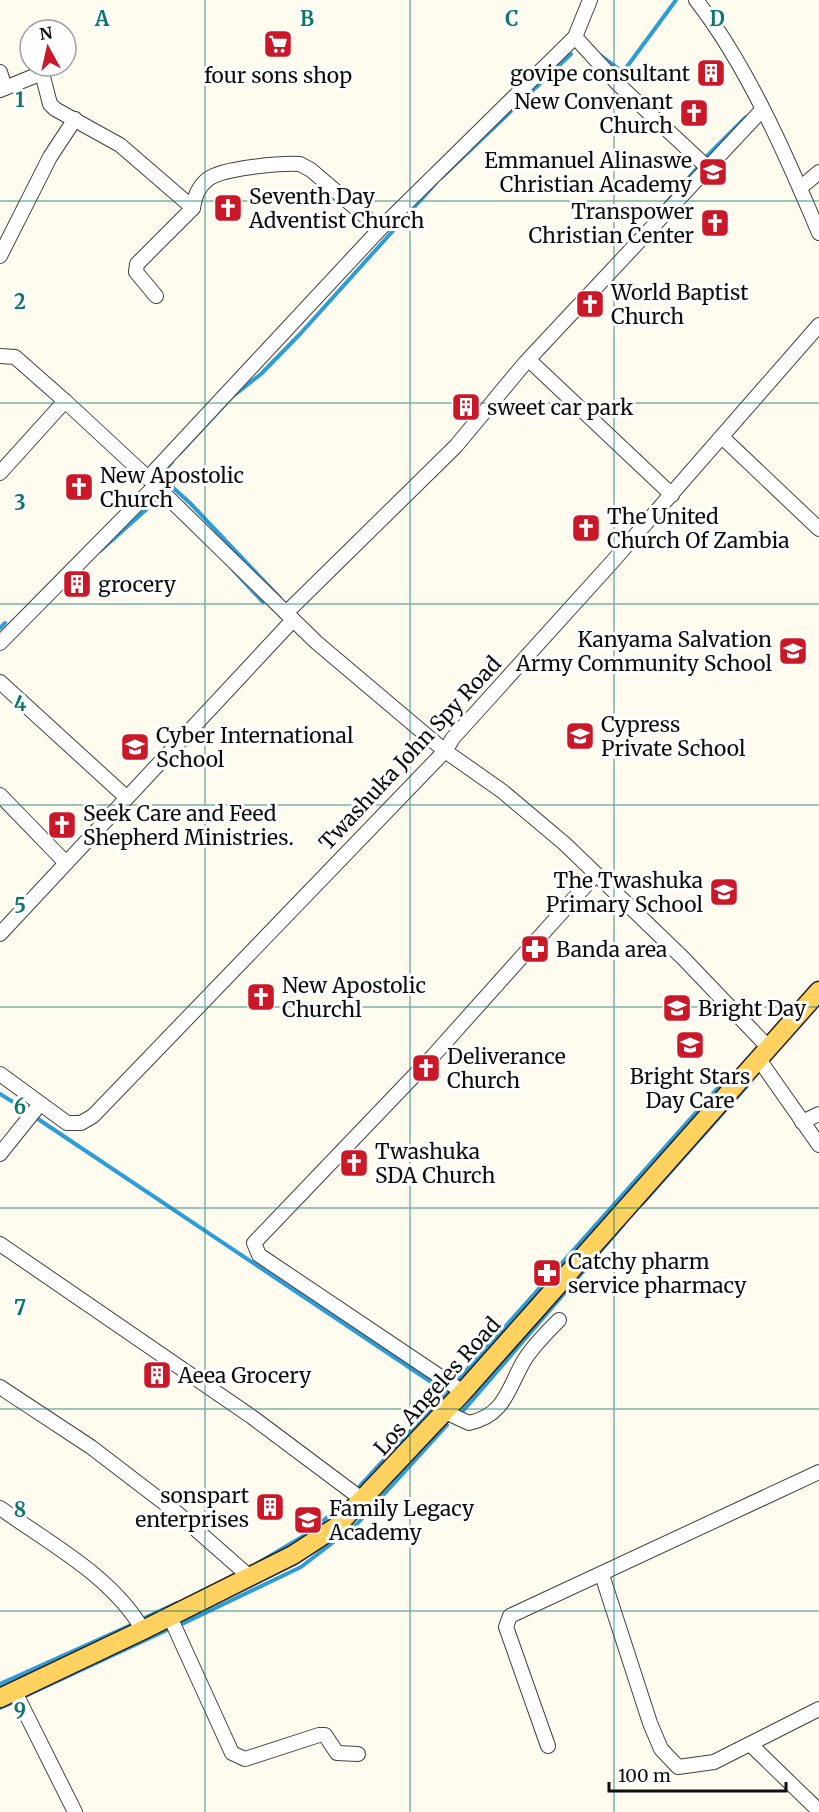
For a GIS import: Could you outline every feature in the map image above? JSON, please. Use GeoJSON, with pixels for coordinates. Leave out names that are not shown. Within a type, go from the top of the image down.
{"type":"FeatureCollection","features":[{"type":"Feature","properties":{"kind":"main road","name":"Los Angeles Road"},"geometry":{"type":"LineString","coordinates":[[7,1695],[170,1619],[314,1542],[336,1527],[445,1412],[819,991]]}},
{"type":"Feature","properties":{"kind":"street"},"geometry":{"type":"LineString","coordinates":[[0,643],[152,481],[380,229],[575,37],[590,0]]}},
{"type":"Feature","properties":{"kind":"street"},"geometry":{"type":"LineString","coordinates":[[696,0],[718,30],[762,110],[819,233]]}},
{"type":"Feature","properties":{"kind":"street"},"geometry":{"type":"LineString","coordinates":[[575,37],[619,85],[708,168]]}},
{"type":"Feature","properties":{"kind":"street"},"geometry":{"type":"LineString","coordinates":[[0,72],[2,89],[42,73],[50,104],[120,145],[193,208]]}},
{"type":"Feature","properties":{"kind":"street"},"geometry":{"type":"LineString","coordinates":[[0,934],[289,617],[456,446],[529,360],[762,110]]}},
{"type":"Feature","properties":{"kind":"street"},"geometry":{"type":"LineString","coordinates":[[0,256],[45,166],[75,119]]}},
{"type":"Feature","properties":{"kind":"street"},"geometry":{"type":"LineString","coordinates":[[156,296],[135,268],[193,208],[197,190],[210,178],[262,167],[300,164],[311,170],[380,229]]}},
{"type":"Feature","properties":{"kind":"street"},"geometry":{"type":"LineString","coordinates":[[800,188],[819,171]]}},
{"type":"Feature","properties":{"kind":"street","name":"Twashuka John Spy Road"},"geometry":{"type":"LineString","coordinates":[[0,1074],[67,1123],[81,1123],[88,1120],[445,751],[453,738],[672,495],[819,325]]}},
{"type":"Feature","properties":{"kind":"street"},"geometry":{"type":"LineString","coordinates":[[0,356],[15,357],[152,481],[289,617],[445,751],[502,791],[596,874],[763,1052],[802,1122],[819,1145]]}},
{"type":"Feature","properties":{"kind":"street"},"geometry":{"type":"LineString","coordinates":[[529,360],[672,495]]}},
{"type":"Feature","properties":{"kind":"street"},"geometry":{"type":"LineString","coordinates":[[0,473],[65,401]]}},
{"type":"Feature","properties":{"kind":"street"},"geometry":{"type":"LineString","coordinates":[[722,437],[819,529]]}},
{"type":"Feature","properties":{"kind":"street"},"geometry":{"type":"LineString","coordinates":[[0,682],[126,797]]}},
{"type":"Feature","properties":{"kind":"street"},"geometry":{"type":"LineString","coordinates":[[0,795],[66,863]]}},
{"type":"Feature","properties":{"kind":"street"},"geometry":{"type":"LineString","coordinates":[[463,1392],[259,1255],[254,1248],[254,1243],[432,1056],[596,874]]}},
{"type":"Feature","properties":{"kind":"street"},"geometry":{"type":"LineString","coordinates":[[0,1154],[40,1104]]}},
{"type":"Feature","properties":{"kind":"street"},"geometry":{"type":"LineString","coordinates":[[802,1122],[819,1114]]}},
{"type":"Feature","properties":{"kind":"street"},"geometry":{"type":"LineString","coordinates":[[0,1244],[252,1417],[363,1500]]}},
{"type":"Feature","properties":{"kind":"street"},"geometry":{"type":"LineString","coordinates":[[445,1412],[469,1424],[498,1407],[506,1400],[525,1359],[559,1320]]}},
{"type":"Feature","properties":{"kind":"street"},"geometry":{"type":"LineString","coordinates":[[0,1387],[100,1454],[176,1512],[250,1577]]}},
{"type":"Feature","properties":{"kind":"street"},"geometry":{"type":"LineString","coordinates":[[548,1746],[528,1693],[506,1621],[510,1616],[819,1472]]}},
{"type":"Feature","properties":{"kind":"street"},"geometry":{"type":"LineString","coordinates":[[0,1508],[114,1592],[131,1609],[143,1630]]}},
{"type":"Feature","properties":{"kind":"street"},"geometry":{"type":"LineString","coordinates":[[602,1575],[650,1723],[661,1749],[678,1767],[714,1762],[819,1709]]}},
{"type":"Feature","properties":{"kind":"street"},"geometry":{"type":"LineString","coordinates":[[170,1619],[232,1754],[245,1759],[319,1735],[325,1735],[337,1753],[358,1754]]}},
{"type":"Feature","properties":{"kind":"street"},"geometry":{"type":"LineString","coordinates":[[7,1695],[75,1812]]}},
{"type":"Feature","properties":{"kind":"street"},"geometry":{"type":"LineString","coordinates":[[751,1744],[817,1810]]}},
{"type":"Feature","properties":{"kind":"waterway"},"geometry":{"type":"LineString","coordinates":[[600,55],[623,72],[676,0]]}},
{"type":"Feature","properties":{"kind":"waterway"},"geometry":{"type":"LineString","coordinates":[[441,178],[571,54]]}},
{"type":"Feature","properties":{"kind":"waterway"},"geometry":{"type":"LineString","coordinates":[[704,159],[746,117]]}},
{"type":"Feature","properties":{"kind":"waterway"},"geometry":{"type":"LineString","coordinates":[[666,203],[699,166]]}},
{"type":"Feature","properties":{"kind":"waterway"},"geometry":{"type":"LineString","coordinates":[[179,454],[232,397],[261,374],[301,333],[436,183]]}},
{"type":"Feature","properties":{"kind":"waterway"},"geometry":{"type":"LineString","coordinates":[[172,462],[160,476],[190,503],[280,598]]}},
{"type":"Feature","properties":{"kind":"waterway"},"geometry":{"type":"LineString","coordinates":[[100,551],[158,499],[163,498]]}},
{"type":"Feature","properties":{"kind":"waterway"},"geometry":{"type":"LineString","coordinates":[[233,570],[263,602]]}},
{"type":"Feature","properties":{"kind":"waterway"},"geometry":{"type":"LineString","coordinates":[[0,628],[5,623]]}},
{"type":"Feature","properties":{"kind":"waterway"},"geometry":{"type":"LineString","coordinates":[[455,1383],[724,1081]]}},
{"type":"Feature","properties":{"kind":"waterway"},"geometry":{"type":"LineString","coordinates":[[642,1204],[747,1086]]}},
{"type":"Feature","properties":{"kind":"waterway"},"geometry":{"type":"LineString","coordinates":[[0,1094],[26,1110]]}},
{"type":"Feature","properties":{"kind":"waterway"},"geometry":{"type":"LineString","coordinates":[[35,1117],[446,1392]]}},
{"type":"Feature","properties":{"kind":"waterway"},"geometry":{"type":"LineString","coordinates":[[463,1411],[623,1225]]}},
{"type":"Feature","properties":{"kind":"waterway"},"geometry":{"type":"LineString","coordinates":[[357,1489],[447,1391]]}},
{"type":"Feature","properties":{"kind":"waterway"},"geometry":{"type":"LineString","coordinates":[[182,1624],[301,1567],[357,1524],[447,1425]]}},
{"type":"Feature","properties":{"kind":"waterway"},"geometry":{"type":"LineString","coordinates":[[258,1563],[307,1534],[341,1506]]}},
{"type":"Feature","properties":{"kind":"waterway"},"geometry":{"type":"LineString","coordinates":[[140,1620],[177,1603]]}},
{"type":"Feature","properties":{"kind":"waterway"},"geometry":{"type":"LineString","coordinates":[[0,1684],[131,1625]]}},
{"type":"Feature","properties":{"kind":"waterway"},"geometry":{"type":"LineString","coordinates":[[21,1698],[167,1630]]}},
{"type":"Feature","properties":{"kind":"waterway"},"geometry":{"type":"LineString","coordinates":[[0,1708],[16,1701]]}},
{"type":"Feature","properties":{"kind":"place","name":"four sons shop"},"geometry":{"type":"Point","coordinates":[278,44]}},
{"type":"Feature","properties":{"kind":"place","name":"govipe consultant"},"geometry":{"type":"Point","coordinates":[711,73]}},
{"type":"Feature","properties":{"kind":"place","name":"New Convenant Church"},"geometry":{"type":"Point","coordinates":[694,113]}},
{"type":"Feature","properties":{"kind":"place","name":"Emmanuel Alinaswe Christian Academy"},"geometry":{"type":"Point","coordinates":[713,172]}},
{"type":"Feature","properties":{"kind":"place","name":"Seventh Day Adventist Church"},"geometry":{"type":"Point","coordinates":[228,208]}},
{"type":"Feature","properties":{"kind":"place","name":"Transpower Christian Center"},"geometry":{"type":"Point","coordinates":[715,223]}},
{"type":"Feature","properties":{"kind":"place","name":"World Baptist Church"},"geometry":{"type":"Point","coordinates":[590,304]}},
{"type":"Feature","properties":{"kind":"place","name":"sweet car park"},"geometry":{"type":"Point","coordinates":[466,407]}},
{"type":"Feature","properties":{"kind":"place","name":"New Apostolic Church"},"geometry":{"type":"Point","coordinates":[79,487]}},
{"type":"Feature","properties":{"kind":"place","name":"The United Church Of Zambia"},"geometry":{"type":"Point","coordinates":[586,528]}},
{"type":"Feature","properties":{"kind":"place","name":"grocery"},"geometry":{"type":"Point","coordinates":[77,584]}},
{"type":"Feature","properties":{"kind":"place","name":"Kanyama Salvation Army Community School"},"geometry":{"type":"Point","coordinates":[793,651]}},
{"type":"Feature","properties":{"kind":"place","name":"Cypress Private School"},"geometry":{"type":"Point","coordinates":[580,736]}},
{"type":"Feature","properties":{"kind":"place","name":"Cyber International School"},"geometry":{"type":"Point","coordinates":[135,747]}},
{"type":"Feature","properties":{"kind":"place","name":"Seek Care and Feed Shepherd Ministries."},"geometry":{"type":"Point","coordinates":[62,825]}},
{"type":"Feature","properties":{"kind":"place","name":"The Twashuka Primary School"},"geometry":{"type":"Point","coordinates":[724,892]}},
{"type":"Feature","properties":{"kind":"place","name":"Banda area"},"geometry":{"type":"Point","coordinates":[535,949]}},
{"type":"Feature","properties":{"kind":"place","name":"New Apostolic Churchl"},"geometry":{"type":"Point","coordinates":[261,997]}},
{"type":"Feature","properties":{"kind":"place","name":"Bright Day"},"geometry":{"type":"Point","coordinates":[677,1008]}},
{"type":"Feature","properties":{"kind":"place","name":"Bright Stars Day Care"},"geometry":{"type":"Point","coordinates":[690,1045]}},
{"type":"Feature","properties":{"kind":"place","name":"Deliverance Church"},"geometry":{"type":"Point","coordinates":[426,1068]}},
{"type":"Feature","properties":{"kind":"place","name":"Twashuka SDA Church"},"geometry":{"type":"Point","coordinates":[354,1163]}},
{"type":"Feature","properties":{"kind":"place","name":"Catchy pharm service pharmacy"},"geometry":{"type":"Point","coordinates":[547,1273]}},
{"type":"Feature","properties":{"kind":"place","name":"Aeea Grocery"},"geometry":{"type":"Point","coordinates":[157,1375]}},
{"type":"Feature","properties":{"kind":"place","name":"sonspart enterprises"},"geometry":{"type":"Point","coordinates":[270,1507]}},
{"type":"Feature","properties":{"kind":"place","name":"Family Legacy Academy"},"geometry":{"type":"Point","coordinates":[308,1520]}}]}
